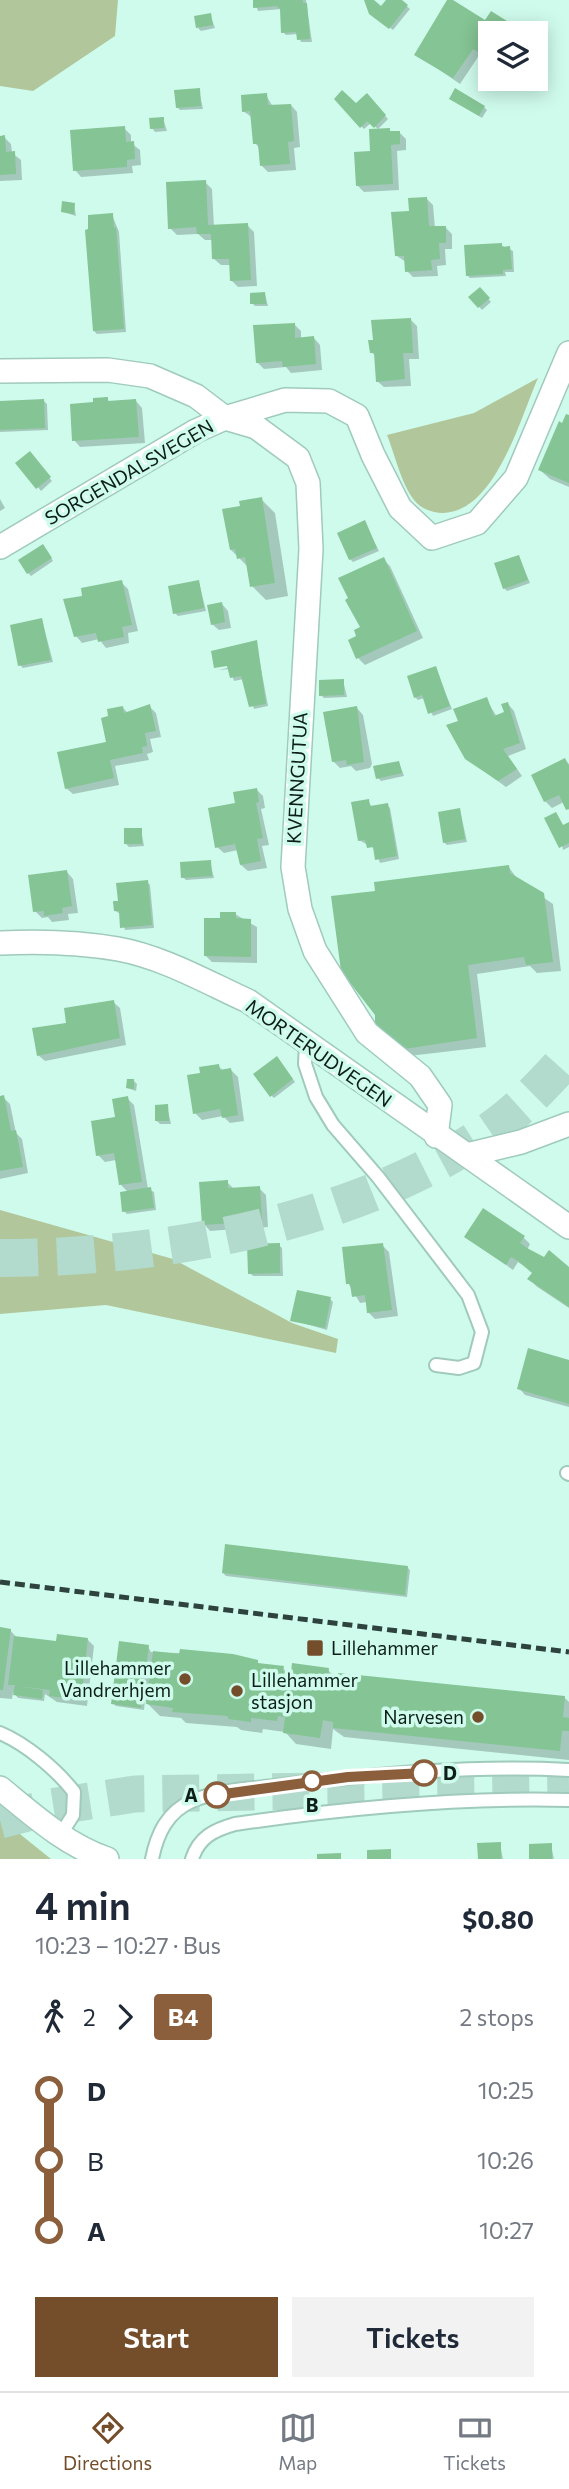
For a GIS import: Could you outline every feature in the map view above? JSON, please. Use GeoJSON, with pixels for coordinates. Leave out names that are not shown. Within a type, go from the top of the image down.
{"type":"FeatureCollection","features":[{"type":"Feature","properties":{"kind":"street","name":"SORGENDALSVEGEN"},"geometry":{"type":"LineString","coordinates":[[0,547],[196,430],[225,418],[285,400],[329,401],[357,416],[400,508],[432,538],[477,523],[516,478],[569,353]]}},
{"type":"Feature","properties":{"kind":"street","name":"KVENNGUTUA"},"geometry":{"type":"LineString","coordinates":[[0,371],[108,370],[150,376],[196,396],[225,418],[256,427],[298,458],[308,483],[311,549],[293,867],[300,909],[315,951],[367,1033],[420,1076],[440,1105],[436,1136]]}},
{"type":"Feature","properties":{"kind":"street","name":"MORTERUDVEGEN"},"geometry":{"type":"LineString","coordinates":[[0,943],[50,941],[134,953],[248,1001],[436,1136],[569,1227]]}},
{"type":"Feature","properties":{"kind":"street"},"geometry":{"type":"LineString","coordinates":[[467,1155],[521,1142],[569,1124]]}},
{"type":"Feature","properties":{"kind":"street"},"geometry":{"type":"LineString","coordinates":[[0,1788],[41,1822],[86,1852],[107,1859]]}},
{"type":"Feature","properties":{"kind":"lane"},"geometry":{"type":"LineString","coordinates":[[306,1043],[305,1064],[316,1097],[333,1125],[378,1177],[468,1295],[482,1332],[474,1363],[459,1368],[436,1365]]}},
{"type":"Feature","properties":{"kind":"lane"},"geometry":{"type":"LineString","coordinates":[[0,1733],[15,1740],[65,1781],[74,1792],[73,1815],[61,1834]]}},
{"type":"Feature","properties":{"kind":"lane"},"geometry":{"type":"LineString","coordinates":[[152,1859],[157,1835],[172,1813],[192,1801],[229,1792],[348,1777],[533,1768],[569,1770]]}},
{"type":"Feature","properties":{"kind":"lane"},"geometry":{"type":"LineString","coordinates":[[192,1859],[204,1838],[217,1829],[235,1824],[348,1809],[426,1803],[569,1800]]}},
{"type":"Feature","properties":{"kind":"green space"},"geometry":{"type":"Polygon","coordinates":[[[0,0],[118,0],[115,36],[33,91],[0,86],[0,0]]]}},
{"type":"Feature","properties":{"kind":"green space"},"geometry":{"type":"Polygon","coordinates":[[[538,378],[503,461],[477,497],[461,509],[443,513],[427,510],[417,503],[405,485],[387,435],[474,413],[538,378]]]}},
{"type":"Feature","properties":{"kind":"green space"},"geometry":{"type":"Polygon","coordinates":[[[0,1210],[173,1259],[292,1323],[338,1339],[336,1353],[106,1305],[0,1314],[0,1210]]]}},
{"type":"Feature","properties":{"kind":"green space"},"geometry":{"type":"Polygon","coordinates":[[[0,1818],[51,1859],[0,1859],[0,1818]]]}},
{"type":"Feature","properties":{"kind":"building"},"geometry":{"type":"Polygon","coordinates":[[[253,0],[303,0],[303,3],[307,3],[310,39],[297,40],[296,32],[281,33],[280,9],[277,6],[253,8],[253,0]]]}},
{"type":"Feature","properties":{"kind":"building"},"geometry":{"type":"Polygon","coordinates":[[[364,0],[374,0],[381,6],[386,0],[402,0],[408,5],[389,29],[369,14],[364,0]]]}},
{"type":"Feature","properties":{"kind":"building"},"geometry":{"type":"Polygon","coordinates":[[[447,0],[453,0],[485,20],[491,11],[507,21],[478,21],[478,52],[473,49],[453,78],[414,55],[447,0]]]}},
{"type":"Feature","properties":{"kind":"building"},"geometry":{"type":"Polygon","coordinates":[[[211,13],[213,25],[196,28],[194,16],[211,13]]]}},
{"type":"Feature","properties":{"kind":"building"},"geometry":{"type":"Polygon","coordinates":[[[200,88],[201,106],[176,108],[174,90],[200,88]]]}},
{"type":"Feature","properties":{"kind":"building"},"geometry":{"type":"Polygon","coordinates":[[[455,88],[485,106],[479,116],[449,99],[455,88]]]}},
{"type":"Feature","properties":{"kind":"building"},"geometry":{"type":"Polygon","coordinates":[[[342,90],[356,103],[367,93],[386,115],[374,128],[367,121],[360,128],[334,99],[342,90]]]}},
{"type":"Feature","properties":{"kind":"building"},"geometry":{"type":"Polygon","coordinates":[[[267,93],[268,105],[291,104],[294,141],[288,142],[290,164],[260,166],[258,144],[253,144],[250,111],[242,112],[241,95],[267,93]]]}},
{"type":"Feature","properties":{"kind":"building"},"geometry":{"type":"Polygon","coordinates":[[[164,117],[164,128],[150,129],[149,118],[164,117]]]}},
{"type":"Feature","properties":{"kind":"building"},"geometry":{"type":"Polygon","coordinates":[[[125,126],[126,142],[134,141],[135,159],[127,160],[127,167],[73,171],[70,130],[125,126]]]}},
{"type":"Feature","properties":{"kind":"building"},"geometry":{"type":"Polygon","coordinates":[[[390,128],[390,131],[400,131],[400,144],[391,145],[393,184],[356,186],[354,152],[370,151],[369,129],[390,128]]]}},
{"type":"Feature","properties":{"kind":"building"},"geometry":{"type":"Polygon","coordinates":[[[5,135],[6,152],[15,151],[16,174],[0,175],[0,136],[5,135]]]}},
{"type":"Feature","properties":{"kind":"building"},"geometry":{"type":"Polygon","coordinates":[[[206,180],[208,225],[248,223],[251,280],[230,281],[229,259],[212,259],[211,234],[197,234],[196,227],[168,229],[166,182],[206,180]]]}},
{"type":"Feature","properties":{"kind":"building"},"geometry":{"type":"Polygon","coordinates":[[[427,197],[429,226],[446,226],[446,243],[439,243],[440,259],[431,260],[432,270],[405,272],[404,256],[395,256],[391,212],[409,211],[408,198],[427,197]]]}},
{"type":"Feature","properties":{"kind":"building"},"geometry":{"type":"Polygon","coordinates":[[[62,201],[75,203],[74,214],[61,212],[62,201]]]}},
{"type":"Feature","properties":{"kind":"building"},"geometry":{"type":"Polygon","coordinates":[[[113,213],[124,329],[93,331],[85,230],[88,229],[88,215],[113,213]]]}},
{"type":"Feature","properties":{"kind":"building"},"geometry":{"type":"Polygon","coordinates":[[[502,243],[502,247],[510,246],[512,269],[503,270],[503,274],[466,276],[464,245],[502,243]]]}},
{"type":"Feature","properties":{"kind":"building"},"geometry":{"type":"Polygon","coordinates":[[[480,287],[490,298],[478,308],[468,297],[480,287]]]}},
{"type":"Feature","properties":{"kind":"building"},"geometry":{"type":"Polygon","coordinates":[[[265,292],[266,304],[250,304],[250,293],[265,292]]]}},
{"type":"Feature","properties":{"kind":"building"},"geometry":{"type":"Polygon","coordinates":[[[411,318],[413,353],[403,353],[405,379],[376,382],[374,353],[370,353],[368,340],[373,340],[371,320],[411,318]]]}},
{"type":"Feature","properties":{"kind":"building"},"geometry":{"type":"Polygon","coordinates":[[[295,323],[295,338],[314,336],[316,364],[283,367],[282,361],[256,363],[253,325],[295,323]]]}},
{"type":"Feature","properties":{"kind":"building"},"geometry":{"type":"Polygon","coordinates":[[[108,397],[108,401],[136,399],[139,437],[72,441],[70,404],[93,402],[93,398],[108,397]]]}},
{"type":"Feature","properties":{"kind":"building"},"geometry":{"type":"Polygon","coordinates":[[[44,399],[45,428],[0,430],[0,401],[44,399]]]}},
{"type":"Feature","properties":{"kind":"building"},"geometry":{"type":"Polygon","coordinates":[[[566,414],[569,415],[569,483],[538,470],[559,421],[562,423],[566,414]]]}},
{"type":"Feature","properties":{"kind":"building"},"geometry":{"type":"Polygon","coordinates":[[[30,451],[51,477],[36,489],[15,463],[30,451]]]}},
{"type":"Feature","properties":{"kind":"building"},"geometry":{"type":"Polygon","coordinates":[[[262,497],[275,583],[250,587],[245,557],[237,559],[235,549],[230,550],[222,509],[240,506],[239,501],[262,497]]]}},
{"type":"Feature","properties":{"kind":"building"},"geometry":{"type":"Polygon","coordinates":[[[365,520],[377,548],[349,560],[337,533],[365,520]]]}},
{"type":"Feature","properties":{"kind":"building"},"geometry":{"type":"Polygon","coordinates":[[[43,544],[52,558],[27,574],[18,560],[43,544]]]}},
{"type":"Feature","properties":{"kind":"building"},"geometry":{"type":"Polygon","coordinates":[[[519,555],[528,580],[503,589],[494,563],[519,555]]]}},
{"type":"Feature","properties":{"kind":"building"},"geometry":{"type":"Polygon","coordinates":[[[384,557],[417,631],[356,659],[348,640],[356,636],[354,630],[360,627],[345,600],[348,598],[338,578],[384,557]]]}},
{"type":"Feature","properties":{"kind":"building"},"geometry":{"type":"Polygon","coordinates":[[[122,580],[132,625],[122,627],[124,637],[98,642],[96,633],[74,637],[63,599],[82,596],[81,588],[122,580]]]}},
{"type":"Feature","properties":{"kind":"building"},"geometry":{"type":"Polygon","coordinates":[[[199,580],[204,608],[173,614],[168,586],[199,580]]]}},
{"type":"Feature","properties":{"kind":"building"},"geometry":{"type":"Polygon","coordinates":[[[222,602],[225,622],[211,625],[207,605],[222,602]]]}},
{"type":"Feature","properties":{"kind":"building"},"geometry":{"type":"Polygon","coordinates":[[[42,618],[51,660],[18,666],[10,625],[42,618]]]}},
{"type":"Feature","properties":{"kind":"building"},"geometry":{"type":"Polygon","coordinates":[[[257,640],[266,704],[249,707],[241,676],[230,678],[227,666],[214,668],[211,651],[257,640]]]}},
{"type":"Feature","properties":{"kind":"building"},"geometry":{"type":"Polygon","coordinates":[[[436,666],[450,706],[428,714],[422,695],[414,698],[407,676],[436,666]]]}},
{"type":"Feature","properties":{"kind":"building"},"geometry":{"type":"Polygon","coordinates":[[[344,679],[344,695],[319,696],[319,680],[344,679]]]}},
{"type":"Feature","properties":{"kind":"building"},"geometry":{"type":"Polygon","coordinates":[[[487,697],[494,716],[504,712],[501,704],[508,702],[520,743],[503,749],[517,769],[498,781],[465,759],[446,725],[458,721],[453,709],[487,697]]]}},
{"type":"Feature","properties":{"kind":"building"},"geometry":{"type":"Polygon","coordinates":[[[150,704],[156,731],[145,733],[147,746],[142,747],[143,753],[110,760],[114,778],[65,789],[57,752],[106,742],[101,718],[108,716],[107,709],[123,706],[124,713],[150,704]]]}},
{"type":"Feature","properties":{"kind":"building"},"geometry":{"type":"Polygon","coordinates":[[[357,706],[364,762],[347,765],[346,760],[332,762],[323,712],[357,706]]]}},
{"type":"Feature","properties":{"kind":"building"},"geometry":{"type":"Polygon","coordinates":[[[565,758],[569,766],[569,809],[566,810],[559,795],[544,802],[531,775],[565,758]]]}},
{"type":"Feature","properties":{"kind":"building"},"geometry":{"type":"Polygon","coordinates":[[[399,761],[402,773],[376,779],[373,766],[399,761]]]}},
{"type":"Feature","properties":{"kind":"building"},"geometry":{"type":"Polygon","coordinates":[[[257,788],[259,802],[256,803],[263,838],[257,839],[261,861],[240,865],[235,844],[215,848],[208,808],[235,803],[233,792],[257,788]]]}},
{"type":"Feature","properties":{"kind":"building"},"geometry":{"type":"Polygon","coordinates":[[[369,799],[370,806],[388,803],[397,856],[375,860],[373,847],[367,848],[365,840],[358,841],[351,802],[369,799]]]}},
{"type":"Feature","properties":{"kind":"building"},"geometry":{"type":"Polygon","coordinates":[[[460,808],[465,839],[443,843],[438,812],[460,808]]]}},
{"type":"Feature","properties":{"kind":"building"},"geometry":{"type":"Polygon","coordinates":[[[556,812],[563,825],[569,822],[569,843],[559,848],[544,818],[556,812]]]}},
{"type":"Feature","properties":{"kind":"building"},"geometry":{"type":"Polygon","coordinates":[[[124,828],[142,828],[142,844],[124,844],[124,828]]]}},
{"type":"Feature","properties":{"kind":"building"},"geometry":{"type":"Polygon","coordinates":[[[211,860],[212,876],[181,878],[180,862],[211,860]]]}},
{"type":"Feature","properties":{"kind":"building"},"geometry":{"type":"Polygon","coordinates":[[[509,865],[510,873],[544,893],[553,962],[526,965],[524,957],[468,965],[477,1038],[404,1049],[398,1047],[375,1023],[375,1015],[341,971],[331,896],[375,891],[374,882],[509,865]]]}},
{"type":"Feature","properties":{"kind":"building"},"geometry":{"type":"Polygon","coordinates":[[[67,870],[72,906],[62,908],[63,913],[44,916],[44,911],[33,912],[28,875],[67,870]]]}},
{"type":"Feature","properties":{"kind":"building"},"geometry":{"type":"Polygon","coordinates":[[[148,880],[152,925],[120,928],[119,911],[114,911],[113,901],[118,901],[116,883],[148,880]]]}},
{"type":"Feature","properties":{"kind":"building"},"geometry":{"type":"Polygon","coordinates":[[[220,912],[236,912],[236,918],[251,919],[251,957],[204,956],[204,918],[220,918],[220,912]]]}},
{"type":"Feature","properties":{"kind":"building"},"geometry":{"type":"Polygon","coordinates":[[[114,1000],[120,1038],[37,1056],[32,1028],[66,1023],[64,1008],[114,1000]]]}},
{"type":"Feature","properties":{"kind":"building"},"geometry":{"type":"Polygon","coordinates":[[[277,1056],[293,1079],[270,1097],[253,1074],[277,1056]]]}},
{"type":"Feature","properties":{"kind":"building"},"geometry":{"type":"Polygon","coordinates":[[[219,1064],[220,1070],[231,1068],[238,1115],[222,1118],[220,1109],[193,1114],[187,1075],[200,1073],[199,1067],[219,1064]]]}},
{"type":"Feature","properties":{"kind":"building"},"geometry":{"type":"Polygon","coordinates":[[[127,1079],[134,1079],[134,1089],[126,1088],[127,1079]]]}},
{"type":"Feature","properties":{"kind":"building"},"geometry":{"type":"Polygon","coordinates":[[[4,1095],[11,1131],[16,1130],[23,1167],[0,1171],[0,1096],[4,1095]]]}},
{"type":"Feature","properties":{"kind":"building"},"geometry":{"type":"Polygon","coordinates":[[[128,1096],[142,1182],[119,1185],[114,1153],[96,1156],[91,1121],[115,1117],[112,1099],[128,1096]]]}},
{"type":"Feature","properties":{"kind":"building"},"geometry":{"type":"Polygon","coordinates":[[[168,1104],[169,1121],[155,1121],[155,1105],[168,1104]]]}},
{"type":"Feature","properties":{"kind":"building"},"geometry":{"type":"Polygon","coordinates":[[[228,1180],[228,1188],[260,1186],[262,1221],[251,1222],[252,1231],[235,1233],[234,1223],[202,1225],[199,1182],[228,1180]]]}},
{"type":"Feature","properties":{"kind":"building"},"geometry":{"type":"Polygon","coordinates":[[[151,1187],[154,1208],[122,1212],[120,1192],[151,1187]]]}},
{"type":"Feature","properties":{"kind":"building"},"geometry":{"type":"Polygon","coordinates":[[[483,1208],[525,1236],[520,1243],[527,1248],[544,1257],[549,1250],[569,1267],[569,1307],[527,1279],[532,1273],[518,1261],[511,1257],[506,1265],[464,1237],[483,1208]]]}},
{"type":"Feature","properties":{"kind":"building"},"geometry":{"type":"Polygon","coordinates":[[[280,1243],[280,1273],[248,1274],[247,1244],[280,1243]]]}},
{"type":"Feature","properties":{"kind":"building"},"geometry":{"type":"Polygon","coordinates":[[[383,1243],[392,1310],[367,1313],[365,1295],[352,1297],[350,1284],[346,1284],[342,1247],[383,1243]]]}},
{"type":"Feature","properties":{"kind":"building"},"geometry":{"type":"Polygon","coordinates":[[[297,1290],[331,1297],[325,1328],[290,1321],[297,1290]]]}},
{"type":"Feature","properties":{"kind":"building"},"geometry":{"type":"Polygon","coordinates":[[[528,1348],[569,1360],[569,1404],[517,1389],[528,1348]]]}},
{"type":"Feature","properties":{"kind":"building"},"geometry":{"type":"Polygon","coordinates":[[[225,1544],[408,1566],[405,1595],[222,1573],[225,1544]]]}},
{"type":"Feature","properties":{"kind":"building"},"geometry":{"type":"Polygon","coordinates":[[[0,1627],[11,1629],[3,1690],[0,1690],[0,1627]]]}},
{"type":"Feature","properties":{"kind":"building"},"geometry":{"type":"Polygon","coordinates":[[[57,1634],[88,1638],[81,1700],[49,1696],[50,1690],[17,1686],[43,1690],[42,1699],[13,1695],[15,1685],[8,1685],[14,1636],[56,1641],[57,1634]]]}},
{"type":"Feature","properties":{"kind":"building"},"geometry":{"type":"Polygon","coordinates":[[[119,1641],[149,1645],[141,1708],[111,1704],[119,1641]]]}},
{"type":"Feature","properties":{"kind":"building"},"geometry":{"type":"Polygon","coordinates":[[[180,1649],[233,1654],[258,1660],[258,1663],[284,1666],[283,1671],[291,1672],[292,1663],[329,1668],[328,1677],[338,1678],[338,1673],[565,1696],[563,1717],[569,1718],[569,1731],[562,1731],[560,1751],[333,1728],[333,1722],[323,1720],[320,1738],[283,1733],[285,1717],[278,1716],[277,1721],[251,1718],[251,1722],[228,1719],[228,1716],[172,1712],[173,1708],[146,1704],[153,1651],[179,1654],[180,1649]]]}},
{"type":"Feature","properties":{"kind":"building"},"geometry":{"type":"Polygon","coordinates":[[[501,1842],[501,1859],[478,1859],[477,1843],[501,1842]]]}},
{"type":"Feature","properties":{"kind":"building"},"geometry":{"type":"Polygon","coordinates":[[[552,1843],[552,1859],[529,1859],[529,1844],[552,1843]]]}},
{"type":"Feature","properties":{"kind":"building"},"geometry":{"type":"Polygon","coordinates":[[[391,1849],[391,1859],[367,1859],[367,1850],[391,1849]]]}},
{"type":"Feature","properties":{"kind":"building"},"geometry":{"type":"Polygon","coordinates":[[[341,1853],[341,1859],[317,1859],[317,1854],[341,1853]]]}},
{"type":"Feature","properties":{"kind":"tunnel"},"geometry":{"type":"LineString","coordinates":[[0,1258],[125,1251],[190,1242],[254,1230],[317,1212],[377,1190],[435,1164],[488,1132],[520,1107],[569,1056]]}},
{"type":"Feature","properties":{"kind":"tunnel"},"geometry":{"type":"LineString","coordinates":[[0,1820],[51,1807],[135,1794],[569,1787]]}},
{"type":"Feature","properties":{"kind":"railway"},"geometry":{"type":"LineString","coordinates":[[0,1582],[569,1652]]}},
{"type":"Feature","properties":{"kind":"bus line","name":"B4"},"geometry":{"type":"LineString","coordinates":[[217,1795],[348,1777],[424,1773]]}},
{"type":"Feature","properties":{"kind":"place","name":"Lillehammer"},"geometry":{"type":"Point","coordinates":[315,1648]}},
{"type":"Feature","properties":{"kind":"place","name":"Lillehammer Vandrerhjem"},"geometry":{"type":"Point","coordinates":[185,1679]}},
{"type":"Feature","properties":{"kind":"place","name":"Lillehammer stasjon"},"geometry":{"type":"Point","coordinates":[237,1691]}},
{"type":"Feature","properties":{"kind":"place","name":"Narvesen"},"geometry":{"type":"Point","coordinates":[478,1717]}},
{"type":"Feature","properties":{"kind":"place","name":"D"},"geometry":{"type":"Point","coordinates":[424,1773]}},
{"type":"Feature","properties":{"kind":"place","name":"B"},"geometry":{"type":"Point","coordinates":[312,1781]}},
{"type":"Feature","properties":{"kind":"place","name":"A"},"geometry":{"type":"Point","coordinates":[217,1795]}}]}
